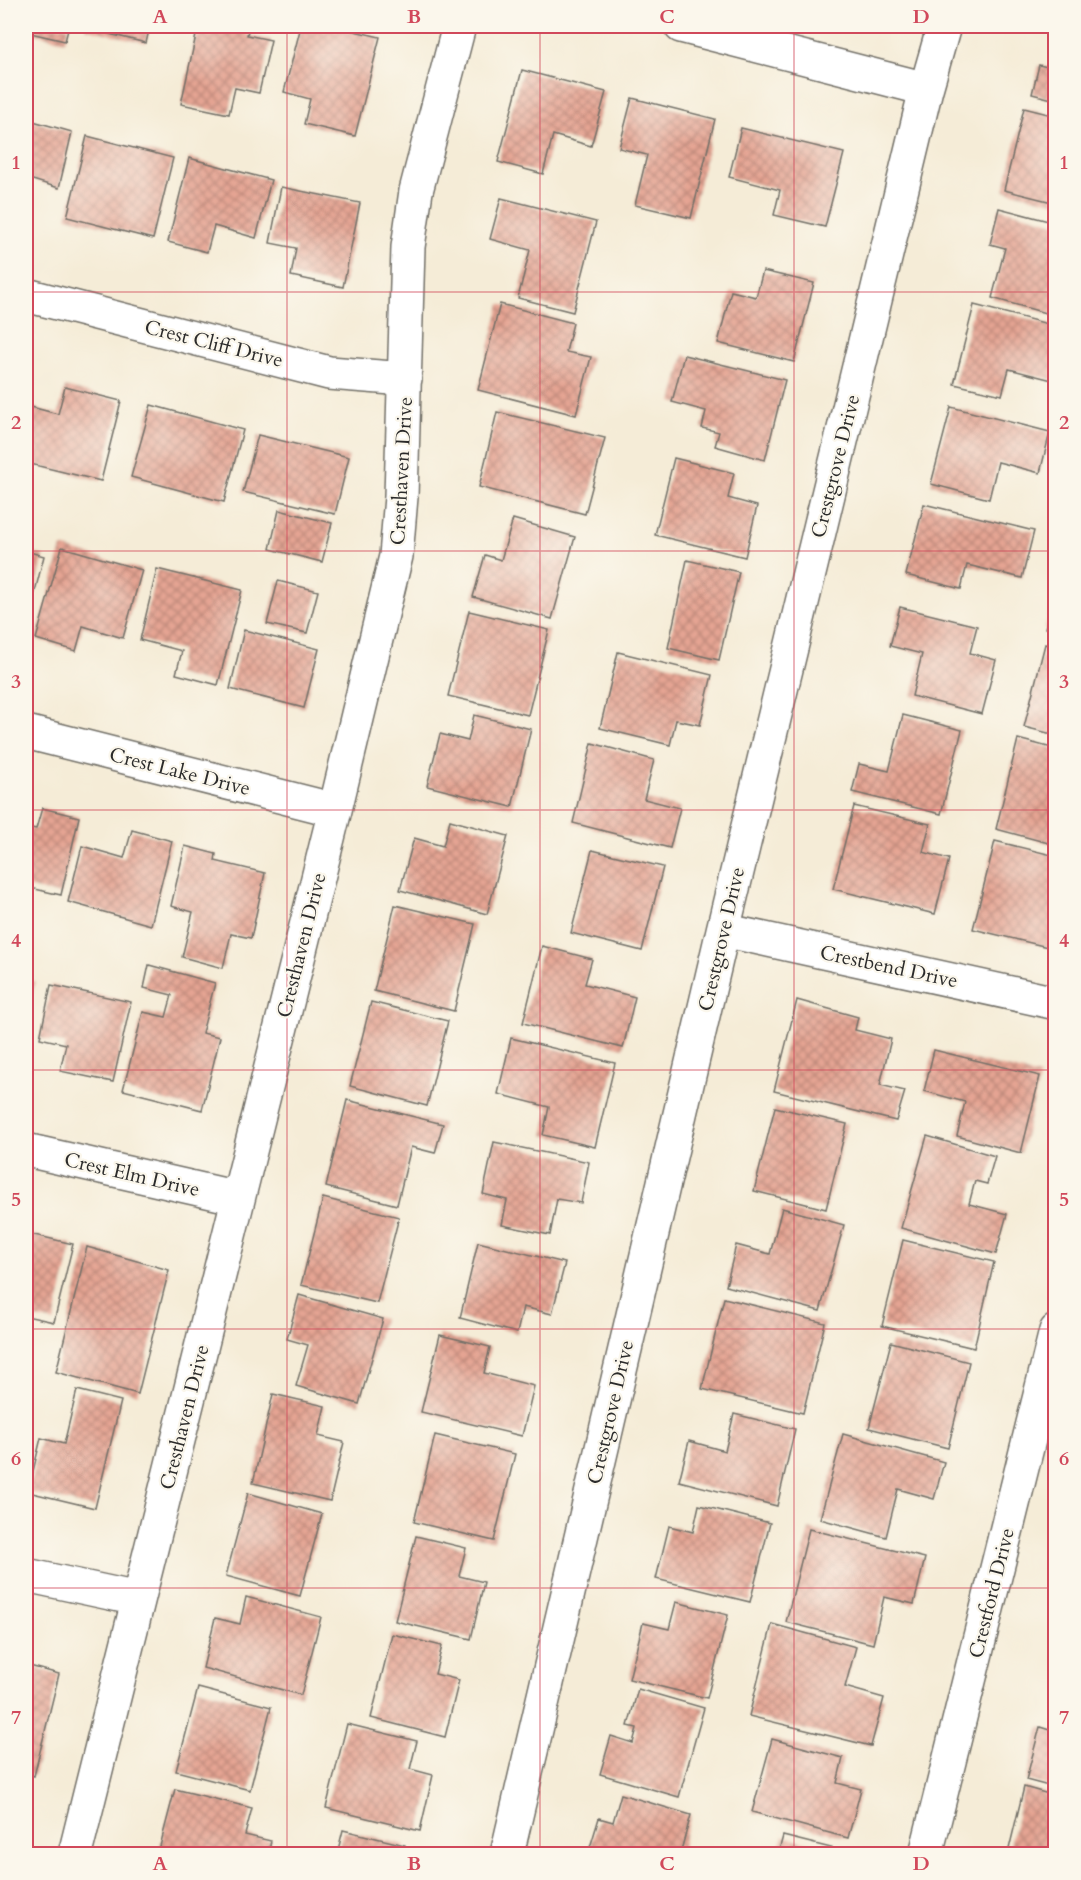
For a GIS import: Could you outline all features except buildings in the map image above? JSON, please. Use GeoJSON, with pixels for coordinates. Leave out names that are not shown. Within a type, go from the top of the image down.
{"type":"FeatureCollection","features":[{"type":"Feature","properties":{"kind":"street","name":"Cresthaven Drive"},"geometry":{"type":"LineString","coordinates":[[75,1854],[396,556],[401,497],[408,247],[416,191],[459,26]]}},
{"type":"Feature","properties":{"kind":"street"},"geometry":{"type":"LineString","coordinates":[[681,26],[926,89]]}},
{"type":"Feature","properties":{"kind":"street","name":"Crestgrove Drive"},"geometry":{"type":"LineString","coordinates":[[507,1854],[723,930],[926,89],[944,26]]}},
{"type":"Feature","properties":{"kind":"street","name":"Crest Cliff Drive"},"geometry":{"type":"LineString","coordinates":[[26,295],[329,373],[405,379]]}},
{"type":"Feature","properties":{"kind":"street","name":"Crest Lake Drive"},"geometry":{"type":"LineString","coordinates":[[26,732],[335,810]]}},
{"type":"Feature","properties":{"kind":"street","name":"Crestbend Drive"},"geometry":{"type":"LineString","coordinates":[[723,930],[1056,1003]]}},
{"type":"Feature","properties":{"kind":"street","name":"Crest Elm Drive"},"geometry":{"type":"LineString","coordinates":[[26,1150],[238,1198]]}},
{"type":"Feature","properties":{"kind":"street","name":"Crestford Drive"},"geometry":{"type":"LineString","coordinates":[[926,1854],[1056,1331]]}},
{"type":"Feature","properties":{"kind":"street"},"geometry":{"type":"LineString","coordinates":[[26,1575],[138,1599]]}}]}
